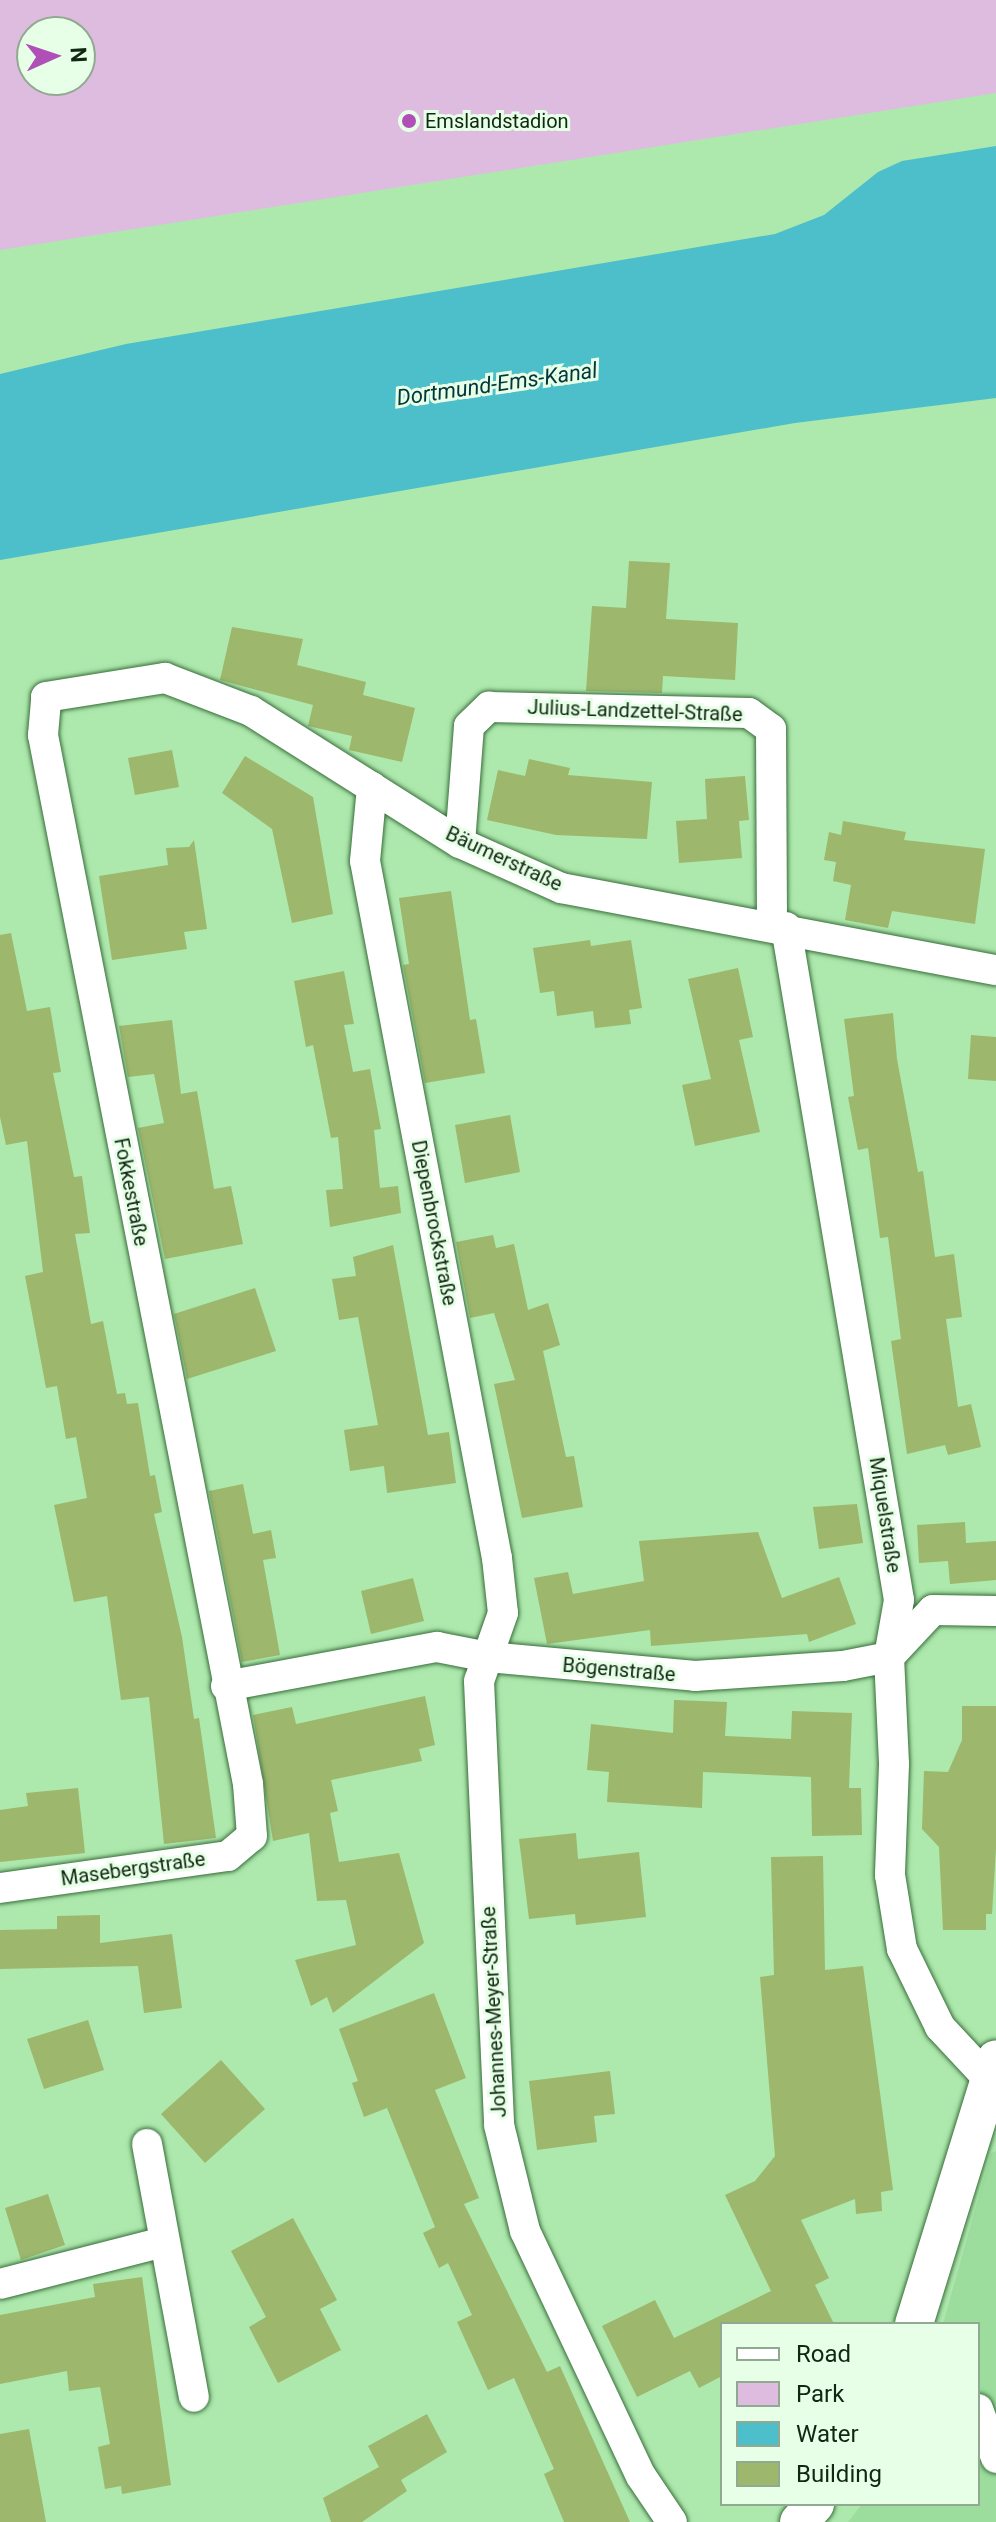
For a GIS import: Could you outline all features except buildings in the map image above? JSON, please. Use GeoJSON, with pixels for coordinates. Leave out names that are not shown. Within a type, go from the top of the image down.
{"type":"FeatureCollection","features":[{"type":"Feature","properties":{"kind":"main road"},"geometry":{"type":"LineString","coordinates":[[918,2322],[993,2075]]}},
{"type":"Feature","properties":{"kind":"main road"},"geometry":{"type":"LineString","coordinates":[[799,2522],[813,2506]]}},
{"type":"Feature","properties":{"kind":"street","name":"Bäumerstraße"},"geometry":{"type":"LineString","coordinates":[[46,697],[165,678],[251,711],[460,843],[561,888],[996,970]]}},
{"type":"Feature","properties":{"kind":"street","name":"Fokkestraße"},"geometry":{"type":"LineString","coordinates":[[46,697],[43,735],[226,1686]]}},
{"type":"Feature","properties":{"kind":"street","name":"Julius-Landzettel-Straße"},"geometry":{"type":"LineString","coordinates":[[460,843],[469,726],[489,707],[749,713],[771,729],[779,927]]}},
{"type":"Feature","properties":{"kind":"street","name":"Diepenbrockstraße"},"geometry":{"type":"LineString","coordinates":[[372,787],[365,861],[497,1558],[503,1613],[488,1657]]}},
{"type":"Feature","properties":{"kind":"street","name":"Miquelstraße"},"geometry":{"type":"LineString","coordinates":[[779,927],[899,1600],[889,1657],[894,1764],[890,1875],[902,1949],[940,2027],[993,2075]]}},
{"type":"Feature","properties":{"kind":"street"},"geometry":{"type":"LineString","coordinates":[[889,1657],[933,1610],[996,1611]]}},
{"type":"Feature","properties":{"kind":"street","name":"Bögenstraße"},"geometry":{"type":"LineString","coordinates":[[226,1686],[437,1647],[488,1657],[695,1676],[843,1666],[889,1657]]}},
{"type":"Feature","properties":{"kind":"street","name":"Johannes-Meyer-Straße"},"geometry":{"type":"LineString","coordinates":[[488,1657],[479,1681],[499,2125],[525,2231],[641,2476],[672,2522]]}},
{"type":"Feature","properties":{"kind":"street","name":"Masebergstraße"},"geometry":{"type":"LineString","coordinates":[[0,1888],[228,1856],[252,1836],[248,1784],[226,1686]]}},
{"type":"Feature","properties":{"kind":"street"},"geometry":{"type":"LineString","coordinates":[[147,2144],[194,2397]]}},
{"type":"Feature","properties":{"kind":"street"},"geometry":{"type":"LineString","coordinates":[[0,2284],[163,2242]]}},
{"type":"Feature","properties":{"kind":"street"},"geometry":{"type":"LineString","coordinates":[[980,2414],[996,2458]]}},
{"type":"Feature","properties":{"kind":"shaded area"},"geometry":{"type":"Polygon","coordinates":[[[996,2151],[996,2522],[848,2522],[860,2506],[980,2506],[980,2322],[944,2322],[991,2153],[996,2151]]]}},
{"type":"Feature","properties":{"kind":"green space","name":"Emslandstadion"},"geometry":{"type":"Polygon","coordinates":[[[0,0],[996,0],[996,93],[0,250],[0,0]]]}},
{"type":"Feature","properties":{"kind":"water","name":"Dortmund-Ems-Kanal"},"geometry":{"type":"Polygon","coordinates":[[[996,146],[996,398],[795,423],[0,560],[0,374],[126,344],[775,234],[824,215],[878,172],[902,161],[996,146]]]}},
{"type":"Feature","properties":{"kind":"place","name":"Emslandstadion"},"geometry":{"type":"Point","coordinates":[409,121]}}]}
